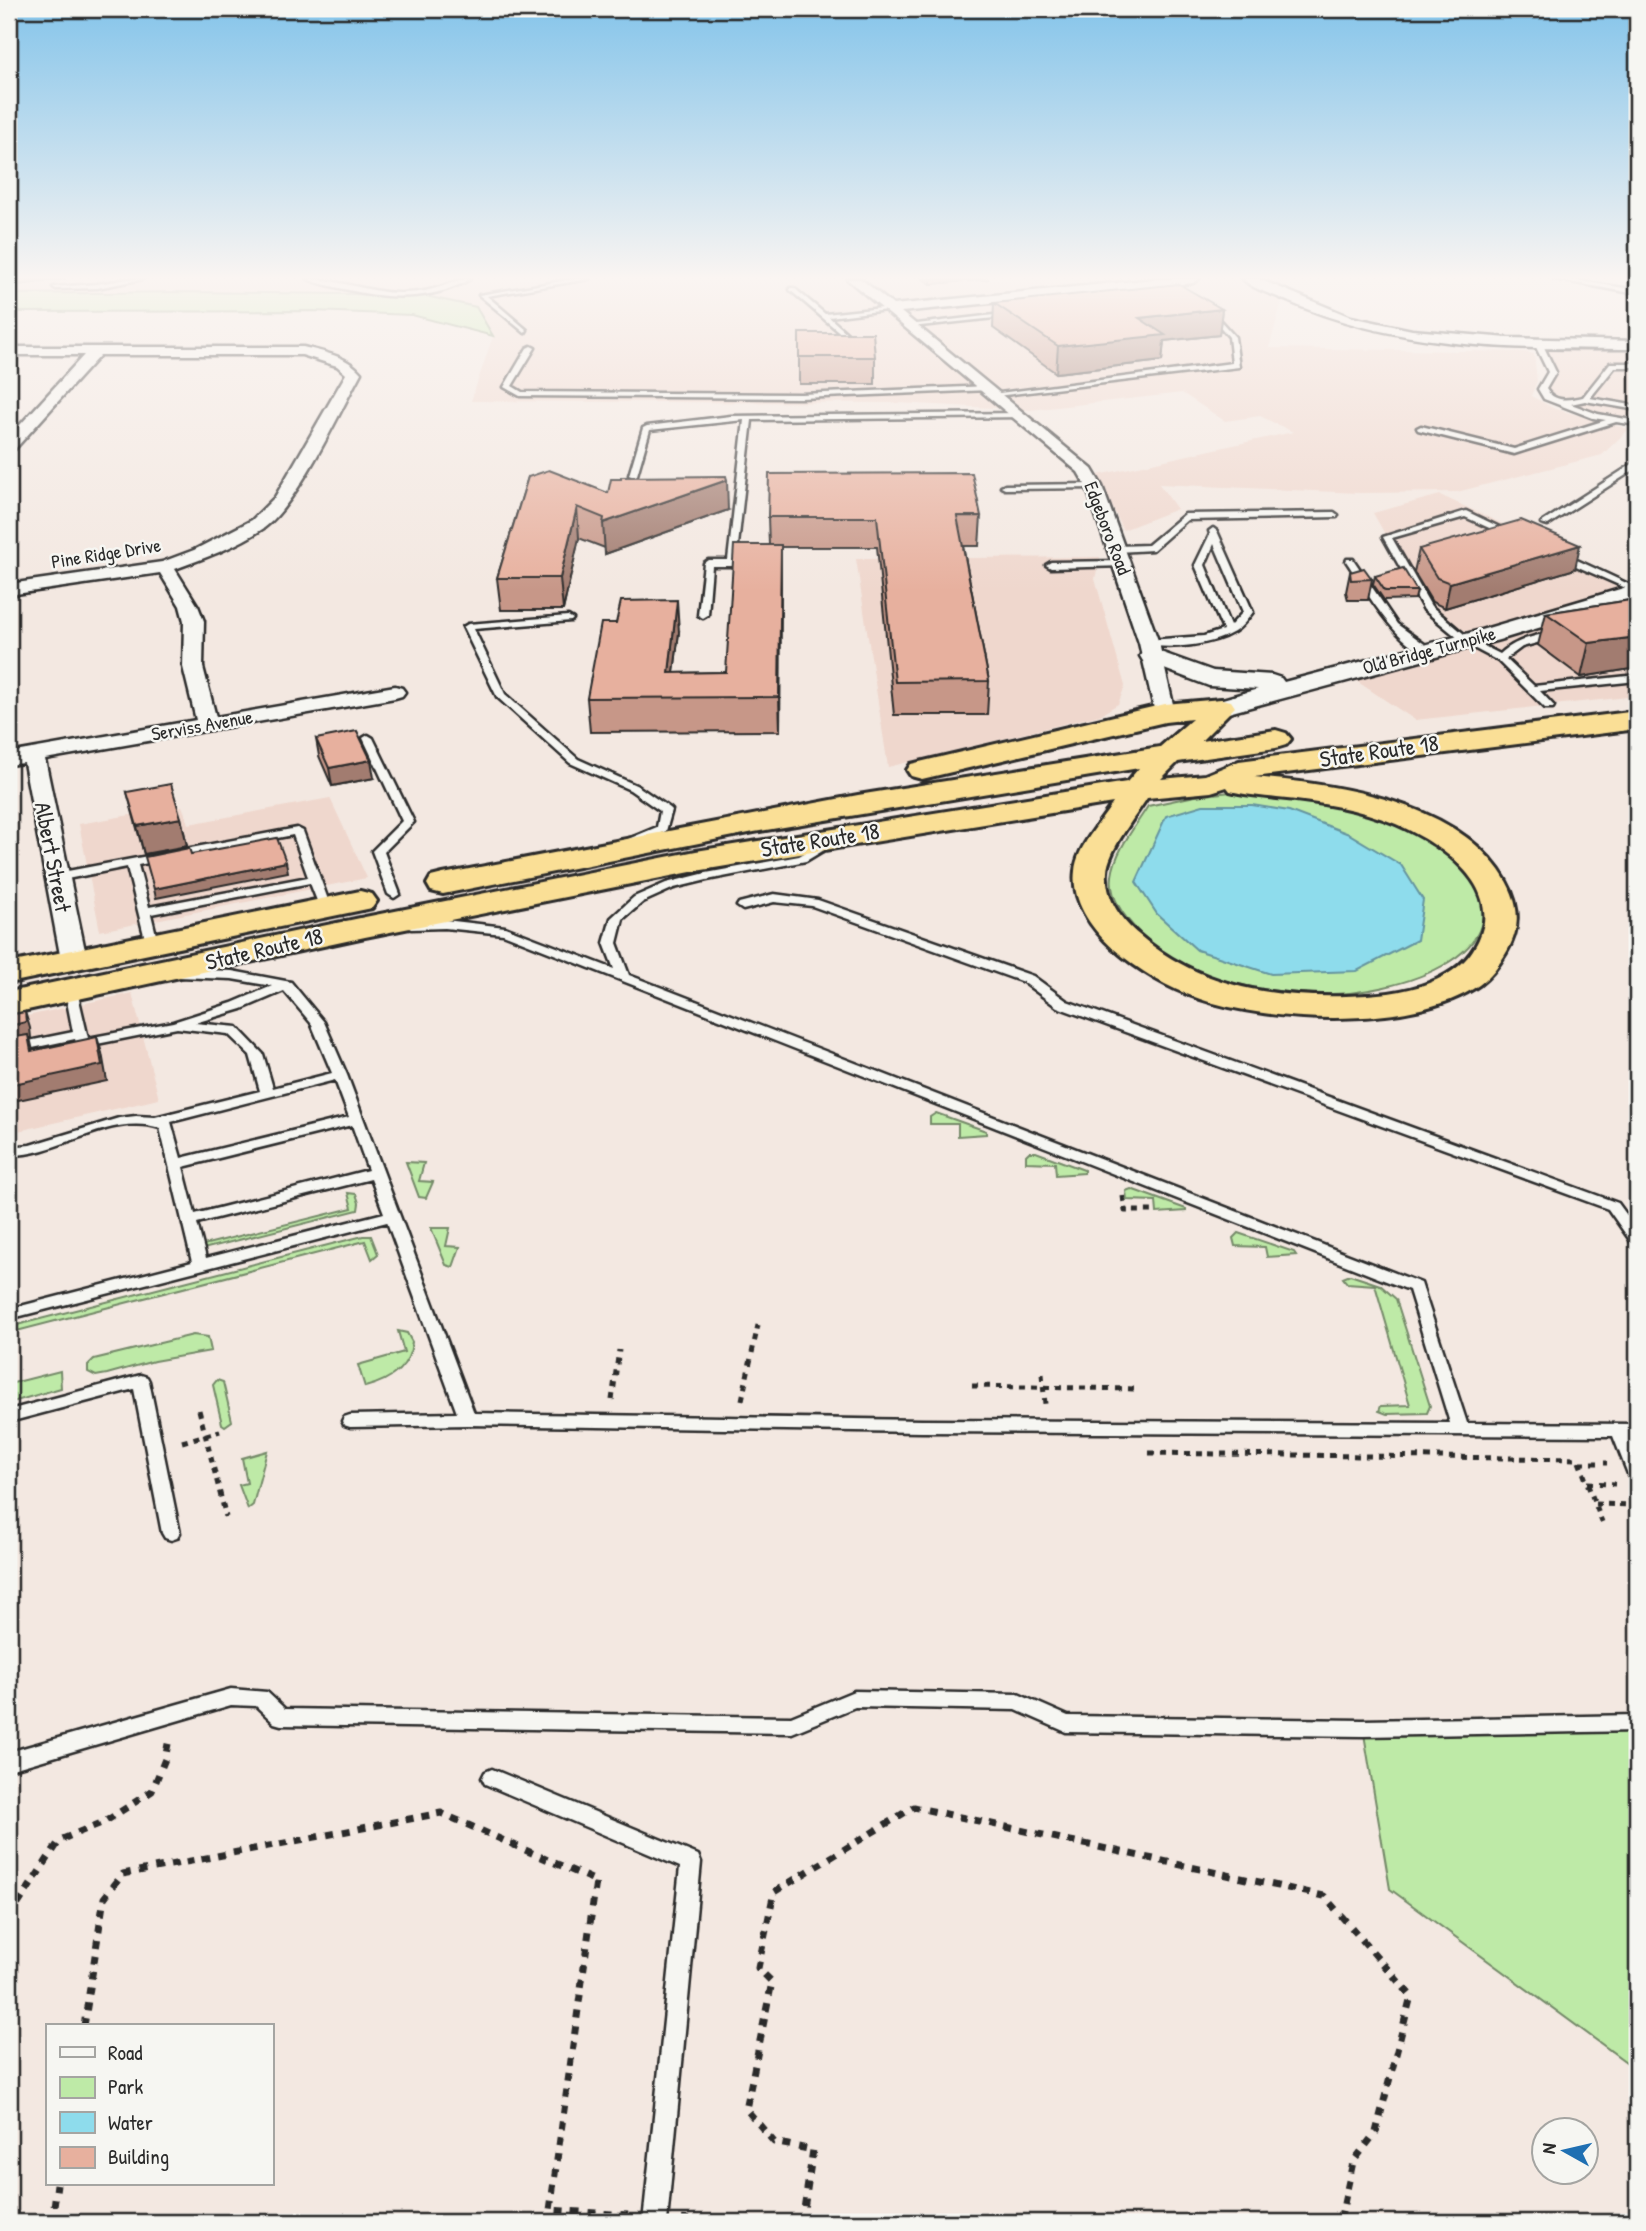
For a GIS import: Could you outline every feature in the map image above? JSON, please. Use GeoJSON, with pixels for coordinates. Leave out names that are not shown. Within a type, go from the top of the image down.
{"type":"FeatureCollection","features":[{"type":"Feature","properties":{"kind":"highway","name":"State Route 18"},"geometry":{"type":"LineString","coordinates":[[1442,718],[1541,697],[1637,696]]}},
{"type":"Feature","properties":{"kind":"highway"},"geometry":{"type":"LineString","coordinates":[[789,817],[869,782],[1165,713],[1221,707]]}},
{"type":"Feature","properties":{"kind":"highway"},"geometry":{"type":"LineString","coordinates":[[1152,766],[1221,707]]}},
{"type":"Feature","properties":{"kind":"highway"},"geometry":{"type":"LineString","coordinates":[[1152,766],[1132,751],[1139,730],[1165,713]]}},
{"type":"Feature","properties":{"kind":"highway"},"geometry":{"type":"LineString","coordinates":[[1165,713],[1175,728],[1093,859],[1090,877],[1094,897],[1108,925],[1135,951],[1193,984],[1242,999],[1307,1008],[1347,1006],[1427,994],[1463,980],[1486,959],[1502,931],[1499,895],[1471,857],[1422,825],[1358,802],[1281,788],[1195,783]]}},
{"type":"Feature","properties":{"kind":"highway","name":"State Route 18"},"geometry":{"type":"LineString","coordinates":[[154,958],[320,894],[394,894],[789,817],[1045,773],[1152,766],[1195,783],[1239,770],[1637,720]]}},
{"type":"Feature","properties":{"kind":"highway","name":"State Route 18"},"geometry":{"type":"LineString","coordinates":[[9,1003],[72,975],[154,958],[365,926],[696,861],[839,836],[1152,766],[1374,726]]}},
{"type":"Feature","properties":{"kind":"highway","name":"State Route 18"},"geometry":{"type":"LineString","coordinates":[[9,973],[72,975]]}},
{"type":"Feature","properties":{"kind":"street"},"geometry":{"type":"LineString","coordinates":[[9,446],[67,383]]}},
{"type":"Feature","properties":{"kind":"street","name":"Pine Ridge Drive"},"geometry":{"type":"LineString","coordinates":[[9,589],[165,566],[200,554],[258,524],[282,500],[348,383]]}},
{"type":"Feature","properties":{"kind":"street","name":"Edgeboro Road"},"geometry":{"type":"LineString","coordinates":[[982,383],[1076,461],[1094,486],[1151,649],[1165,713]]}},
{"type":"Feature","properties":{"kind":"street"},"geometry":{"type":"LineString","coordinates":[[165,566],[189,606],[194,621],[193,667],[207,724]]}},
{"type":"Feature","properties":{"kind":"street","name":"Old Bridge Turnpike"},"geometry":{"type":"LineString","coordinates":[[1221,707],[1632,596]]}},
{"type":"Feature","properties":{"kind":"street"},"geometry":{"type":"LineString","coordinates":[[1151,649],[1209,678],[1297,685]]}},
{"type":"Feature","properties":{"kind":"street","name":"Serviss Avenue"},"geometry":{"type":"LineString","coordinates":[[9,759],[395,692]]}},
{"type":"Feature","properties":{"kind":"street","name":"Albert Street"},"geometry":{"type":"LineString","coordinates":[[33,754],[57,877],[72,975]]}},
{"type":"Feature","properties":{"kind":"lane"},"geometry":{"type":"LineString","coordinates":[[510,383],[508,387],[520,394],[801,396],[992,391],[1066,383]]}},
{"type":"Feature","properties":{"kind":"lane"},"geometry":{"type":"LineString","coordinates":[[1545,383],[1542,389],[1547,397],[1561,404],[1596,416],[1637,423]]}},
{"type":"Feature","properties":{"kind":"lane"},"geometry":{"type":"LineString","coordinates":[[1585,399],[1598,383]]}},
{"type":"Feature","properties":{"kind":"lane"},"geometry":{"type":"LineString","coordinates":[[1561,404],[1585,399],[1637,408]]}},
{"type":"Feature","properties":{"kind":"lane"},"geometry":{"type":"LineString","coordinates":[[633,475],[647,428],[748,418],[1021,415]]}},
{"type":"Feature","properties":{"kind":"lane"},"geometry":{"type":"LineString","coordinates":[[703,615],[708,563],[732,563],[748,418]]}},
{"type":"Feature","properties":{"kind":"lane"},"geometry":{"type":"LineString","coordinates":[[1421,428],[1514,452],[1617,419]]}},
{"type":"Feature","properties":{"kind":"lane"},"geometry":{"type":"LineString","coordinates":[[1545,523],[1637,465]]}},
{"type":"Feature","properties":{"kind":"lane"},"geometry":{"type":"LineString","coordinates":[[1005,487],[1094,486]]}},
{"type":"Feature","properties":{"kind":"lane"},"geometry":{"type":"LineString","coordinates":[[1519,538],[1466,514],[1387,537],[1405,561],[1427,608],[1467,640],[1502,659],[1541,697],[1637,678]]}},
{"type":"Feature","properties":{"kind":"lane"},"geometry":{"type":"LineString","coordinates":[[1051,565],[1120,556],[1150,548],[1185,517],[1335,515]]}},
{"type":"Feature","properties":{"kind":"lane"},"geometry":{"type":"LineString","coordinates":[[1151,649],[1228,632],[1243,622],[1248,612],[1206,517]]}},
{"type":"Feature","properties":{"kind":"lane"},"geometry":{"type":"LineString","coordinates":[[1214,534],[1200,565],[1228,632]]}},
{"type":"Feature","properties":{"kind":"lane"},"geometry":{"type":"LineString","coordinates":[[1487,539],[1509,534]]}},
{"type":"Feature","properties":{"kind":"lane"},"geometry":{"type":"LineString","coordinates":[[1550,551],[1632,596]]}},
{"type":"Feature","properties":{"kind":"lane"},"geometry":{"type":"LineString","coordinates":[[1350,561],[1394,626],[1427,650]]}},
{"type":"Feature","properties":{"kind":"lane"},"geometry":{"type":"LineString","coordinates":[[568,619],[468,626],[501,695],[574,761],[634,788],[666,810],[662,829],[601,852]]}},
{"type":"Feature","properties":{"kind":"lane"},"geometry":{"type":"LineString","coordinates":[[1502,659],[1505,653],[1522,644],[1565,632]]}},
{"type":"Feature","properties":{"kind":"lane"},"geometry":{"type":"LineString","coordinates":[[368,738],[408,822],[378,851],[394,894]]}},
{"type":"Feature","properties":{"kind":"lane"},"geometry":{"type":"LineString","coordinates":[[57,877],[132,863],[190,858],[241,848],[297,831],[320,894],[256,884],[203,895],[144,912]]}},
{"type":"Feature","properties":{"kind":"lane"},"geometry":{"type":"LineString","coordinates":[[623,975],[614,962],[610,935],[618,917],[632,902],[659,889],[686,881],[806,858],[839,836]]}},
{"type":"Feature","properties":{"kind":"lane"},"geometry":{"type":"LineString","coordinates":[[132,863],[154,958],[286,985],[317,1022],[340,1075],[354,1120],[468,1419]]}},
{"type":"Feature","properties":{"kind":"lane"},"geometry":{"type":"LineString","coordinates":[[743,906],[774,898],[814,903],[1028,979],[1062,1004],[1604,1202],[1613,1206],[1637,1239]]}},
{"type":"Feature","properties":{"kind":"lane"},"geometry":{"type":"LineString","coordinates":[[365,926],[445,924],[505,931],[1416,1287],[1461,1430]]}},
{"type":"Feature","properties":{"kind":"lane"},"geometry":{"type":"LineString","coordinates":[[72,975],[82,1043],[175,1025],[237,1006],[286,985]]}},
{"type":"Feature","properties":{"kind":"lane"},"geometry":{"type":"LineString","coordinates":[[232,1030],[237,1006]]}},
{"type":"Feature","properties":{"kind":"lane"},"geometry":{"type":"LineString","coordinates":[[175,1025],[232,1030],[256,1054],[268,1093]]}},
{"type":"Feature","properties":{"kind":"lane"},"geometry":{"type":"LineString","coordinates":[[9,1049],[80,1034]]}},
{"type":"Feature","properties":{"kind":"lane"},"geometry":{"type":"LineString","coordinates":[[9,1152],[34,1149],[86,1129],[157,1121],[340,1075]]}},
{"type":"Feature","properties":{"kind":"lane"},"geometry":{"type":"LineString","coordinates":[[175,1164],[354,1120]]}},
{"type":"Feature","properties":{"kind":"lane"},"geometry":{"type":"LineString","coordinates":[[157,1121],[166,1125],[200,1264]]}},
{"type":"Feature","properties":{"kind":"lane"},"geometry":{"type":"LineString","coordinates":[[190,1220],[376,1173]]}},
{"type":"Feature","properties":{"kind":"lane"},"geometry":{"type":"LineString","coordinates":[[9,1314],[391,1216]]}},
{"type":"Feature","properties":{"kind":"lane"},"geometry":{"type":"LineString","coordinates":[[9,1416],[141,1381],[171,1533]]}},
{"type":"Feature","properties":{"kind":"lane"},"geometry":{"type":"LineString","coordinates":[[350,1420],[1637,1430]]}},
{"type":"Feature","properties":{"kind":"lane"},"geometry":{"type":"LineString","coordinates":[[1619,1430],[1637,1474]]}},
{"type":"Feature","properties":{"kind":"lane"},"geometry":{"type":"LineString","coordinates":[[9,1761],[231,1697],[260,1698],[281,1717],[308,1718],[792,1726],[854,1699],[1018,1702],[1066,1724],[1363,1728],[1637,1723]]}},
{"type":"Feature","properties":{"kind":"lane"},"geometry":{"type":"LineString","coordinates":[[492,1778],[691,1862],[655,2219]]}},
{"type":"Feature","properties":{"kind":"path"},"geometry":{"type":"LineString","coordinates":[[1123,1195],[1125,1210],[1157,1211]]}},
{"type":"Feature","properties":{"kind":"path"},"geometry":{"type":"LineString","coordinates":[[742,1400],[744,1378],[757,1346],[758,1325]]}},
{"type":"Feature","properties":{"kind":"path"},"geometry":{"type":"LineString","coordinates":[[612,1401],[619,1350]]}},
{"type":"Feature","properties":{"kind":"path"},"geometry":{"type":"LineString","coordinates":[[1042,1374],[1045,1404]]}},
{"type":"Feature","properties":{"kind":"path"},"geometry":{"type":"LineString","coordinates":[[972,1386],[1136,1389]]}},
{"type":"Feature","properties":{"kind":"path"},"geometry":{"type":"LineString","coordinates":[[199,1410],[226,1517]]}},
{"type":"Feature","properties":{"kind":"path"},"geometry":{"type":"LineString","coordinates":[[182,1442],[220,1431]]}},
{"type":"Feature","properties":{"kind":"path"},"geometry":{"type":"LineString","coordinates":[[1146,1453],[1578,1459],[1602,1522]]}},
{"type":"Feature","properties":{"kind":"path"},"geometry":{"type":"LineString","coordinates":[[1595,1504],[1637,1505]]}},
{"type":"Feature","properties":{"kind":"path"},"geometry":{"type":"LineString","coordinates":[[9,1917],[60,1840],[106,1821],[152,1791],[165,1759]]}},
{"type":"Feature","properties":{"kind":"path"},"geometry":{"type":"LineString","coordinates":[[802,2222],[813,2150],[775,2142],[746,2109],[772,1982],[758,1968],[774,1892],[914,1807],[1324,1896],[1411,1996],[1376,2132],[1353,2162],[1340,2222]]}},
{"type":"Feature","properties":{"kind":"path"},"geometry":{"type":"LineString","coordinates":[[84,2024],[104,1899],[123,1874],[441,1813],[596,1881],[550,2210],[722,2222]]}},
{"type":"Feature","properties":{"kind":"path"},"geometry":{"type":"LineString","coordinates":[[52,2222],[57,2186]]}},
{"type":"Feature","properties":{"kind":"shaded area"},"geometry":{"type":"Polygon","coordinates":[[[477,383],[1536,383],[1531,396],[1555,409],[1629,429],[1602,455],[1457,492],[1359,493],[1159,484],[1177,509],[1123,530],[1098,475],[1293,432],[1260,416],[1225,421],[1182,393],[1030,410],[898,403],[471,401],[477,383]]]}},
{"type":"Feature","properties":{"kind":"shaded area"},"geometry":{"type":"Polygon","coordinates":[[[1545,383],[1637,383],[1637,423],[1596,416],[1570,407],[1542,389],[1545,383]]]}},
{"type":"Feature","properties":{"kind":"shaded area"},"geometry":{"type":"Polygon","coordinates":[[[1440,495],[1637,586],[1637,696],[1415,720],[1343,672],[1466,640],[1427,608],[1373,513],[1440,495]]]}},
{"type":"Feature","properties":{"kind":"shaded area"},"geometry":{"type":"Polygon","coordinates":[[[1100,557],[1095,579],[1125,686],[1118,704],[1100,715],[888,767],[856,559],[1100,557]]]}},
{"type":"Feature","properties":{"kind":"shaded area"},"geometry":{"type":"Polygon","coordinates":[[[330,798],[367,878],[100,931],[79,824],[182,806],[189,824],[330,798]]]}},
{"type":"Feature","properties":{"kind":"shaded area"},"geometry":{"type":"Polygon","coordinates":[[[132,993],[159,1099],[9,1133],[9,1020],[132,993]]]}},
{"type":"Feature","properties":{"kind":"green space"},"geometry":{"type":"Polygon","coordinates":[[[1231,792],[1317,799],[1377,814],[1429,838],[1451,855],[1477,889],[1483,918],[1472,942],[1449,962],[1418,977],[1347,993],[1315,994],[1267,990],[1220,979],[1177,961],[1157,948],[1124,914],[1112,884],[1117,857],[1148,806],[1231,792]]]}},
{"type":"Feature","properties":{"kind":"green space"},"geometry":{"type":"Polygon","coordinates":[[[936,1113],[986,1131],[986,1134],[958,1136],[958,1124],[930,1124],[930,1117],[936,1113]]]}},
{"type":"Feature","properties":{"kind":"green space"},"geometry":{"type":"Polygon","coordinates":[[[1029,1152],[1036,1152],[1084,1170],[1084,1173],[1056,1175],[1055,1163],[1026,1162],[1029,1152]]]}},
{"type":"Feature","properties":{"kind":"green space"},"geometry":{"type":"Polygon","coordinates":[[[406,1162],[424,1163],[419,1181],[433,1182],[426,1198],[419,1197],[406,1162]]]}},
{"type":"Feature","properties":{"kind":"green space"},"geometry":{"type":"Polygon","coordinates":[[[1131,1189],[1186,1211],[1157,1213],[1156,1201],[1127,1200],[1126,1191],[1131,1189]]]}},
{"type":"Feature","properties":{"kind":"green space"},"geometry":{"type":"Polygon","coordinates":[[[348,1193],[356,1194],[358,1210],[203,1249],[203,1245],[352,1208],[348,1193]]]}},
{"type":"Feature","properties":{"kind":"green space"},"geometry":{"type":"Polygon","coordinates":[[[431,1228],[450,1228],[446,1246],[460,1247],[453,1267],[446,1265],[431,1228]]]}},
{"type":"Feature","properties":{"kind":"green space"},"geometry":{"type":"Polygon","coordinates":[[[1238,1233],[1296,1255],[1267,1257],[1265,1247],[1235,1246],[1233,1238],[1238,1233]]]}},
{"type":"Feature","properties":{"kind":"green space"},"geometry":{"type":"Polygon","coordinates":[[[371,1236],[378,1254],[372,1259],[365,1241],[9,1333],[9,1327],[371,1236]]]}},
{"type":"Feature","properties":{"kind":"green space"},"geometry":{"type":"Polygon","coordinates":[[[1350,1275],[1380,1285],[1396,1299],[1430,1406],[1427,1413],[1387,1414],[1379,1411],[1381,1406],[1410,1405],[1375,1285],[1347,1283],[1343,1278],[1350,1275]]]}},
{"type":"Feature","properties":{"kind":"green space"},"geometry":{"type":"Polygon","coordinates":[[[398,1331],[407,1333],[412,1342],[407,1359],[389,1377],[365,1387],[358,1365],[404,1352],[398,1331]]]}},
{"type":"Feature","properties":{"kind":"green space"},"geometry":{"type":"Polygon","coordinates":[[[193,1335],[208,1337],[211,1351],[154,1361],[96,1376],[88,1372],[88,1365],[94,1359],[193,1335]]]}},
{"type":"Feature","properties":{"kind":"green space"},"geometry":{"type":"Polygon","coordinates":[[[60,1371],[61,1388],[9,1403],[9,1384],[60,1371]]]}},
{"type":"Feature","properties":{"kind":"green space"},"geometry":{"type":"Polygon","coordinates":[[[217,1380],[223,1382],[232,1421],[225,1426],[222,1424],[213,1385],[217,1380]]]}},
{"type":"Feature","properties":{"kind":"green space"},"geometry":{"type":"Polygon","coordinates":[[[267,1451],[253,1505],[248,1509],[239,1485],[247,1483],[242,1458],[267,1451]]]}},
{"type":"Feature","properties":{"kind":"green space"},"geometry":{"type":"Polygon","coordinates":[[[1637,1723],[1637,2070],[1390,1889],[1363,1728],[1637,1723]]]}},
{"type":"Feature","properties":{"kind":"water"},"geometry":{"type":"Polygon","coordinates":[[[1203,805],[1252,805],[1289,811],[1349,834],[1401,865],[1423,900],[1417,940],[1357,971],[1271,974],[1197,950],[1157,914],[1136,882],[1166,816],[1203,805]]]}},
{"type":"Feature","properties":{"kind":"building"},"geometry":{"type":"Polygon","coordinates":[[[549,470],[608,493],[611,479],[621,477],[726,476],[727,480],[603,523],[604,518],[577,507],[560,578],[497,578],[528,477],[549,470]]]}},
{"type":"Feature","properties":{"kind":"building"},"geometry":{"type":"Polygon","coordinates":[[[972,473],[981,516],[957,516],[989,681],[895,682],[877,517],[768,517],[769,474],[972,473]]]}},
{"type":"Feature","properties":{"kind":"building"},"geometry":{"type":"Polygon","coordinates":[[[1521,520],[1580,545],[1450,583],[1437,578],[1419,549],[1521,520]]]}},
{"type":"Feature","properties":{"kind":"building"},"geometry":{"type":"Polygon","coordinates":[[[734,545],[781,545],[779,697],[587,698],[601,623],[616,623],[621,601],[677,600],[669,673],[726,672],[734,545]]]}},
{"type":"Feature","properties":{"kind":"building"},"geometry":{"type":"Polygon","coordinates":[[[1364,568],[1372,579],[1351,580],[1350,572],[1364,568]]]}},
{"type":"Feature","properties":{"kind":"building"},"geometry":{"type":"Polygon","coordinates":[[[1403,568],[1417,591],[1385,591],[1375,576],[1403,568]]]}},
{"type":"Feature","properties":{"kind":"building"},"geometry":{"type":"Polygon","coordinates":[[[1637,599],[1637,637],[1589,643],[1546,613],[1637,599]]]}},
{"type":"Feature","properties":{"kind":"building"},"geometry":{"type":"Polygon","coordinates":[[[357,731],[371,760],[329,768],[316,739],[357,731]]]}},
{"type":"Feature","properties":{"kind":"building"},"geometry":{"type":"Polygon","coordinates":[[[171,784],[181,818],[137,826],[127,792],[171,784]]]}},
{"type":"Feature","properties":{"kind":"building"},"geometry":{"type":"Polygon","coordinates":[[[277,838],[286,862],[154,889],[145,857],[189,848],[191,854],[277,838]]]}},
{"type":"Feature","properties":{"kind":"building"},"geometry":{"type":"Polygon","coordinates":[[[25,1012],[26,1022],[9,1026],[9,1015],[25,1012]]]}},
{"type":"Feature","properties":{"kind":"building"},"geometry":{"type":"Polygon","coordinates":[[[28,1035],[31,1051],[97,1037],[102,1065],[9,1085],[9,1038],[28,1035]]]}}]}
